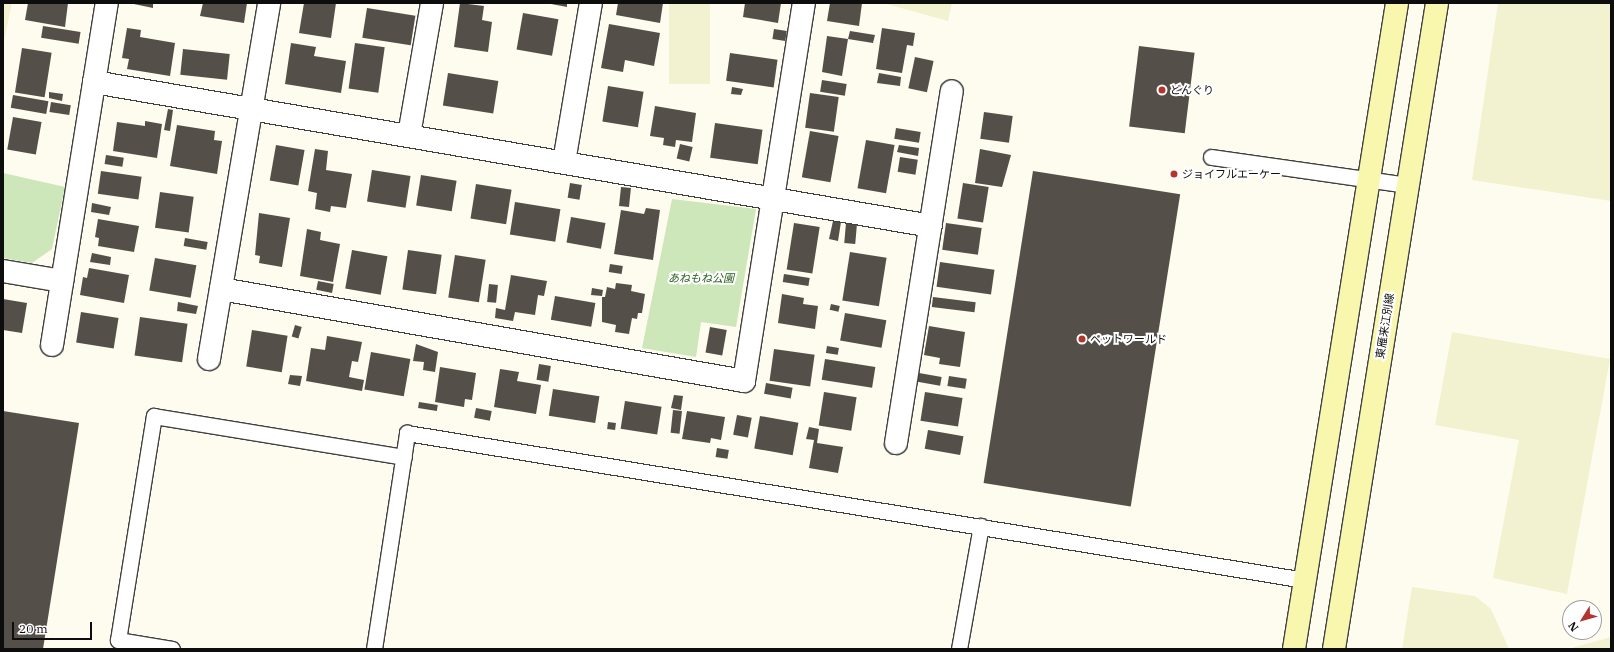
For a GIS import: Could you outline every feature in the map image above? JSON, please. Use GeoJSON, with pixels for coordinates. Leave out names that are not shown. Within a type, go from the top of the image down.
{"type":"FeatureCollection","features":[{"type":"Feature","properties":{"kind":"main road"},"geometry":{"type":"LineString","coordinates":[[1294,649],[1397,3]]}},
{"type":"Feature","properties":{"kind":"main road","name":"東雁来江別線"},"geometry":{"type":"LineString","coordinates":[[1334,649],[1437,3]]}},
{"type":"Feature","properties":{"kind":"street"},"geometry":{"type":"LineString","coordinates":[[52,345],[107,3]]}},
{"type":"Feature","properties":{"kind":"street"},"geometry":{"type":"LineString","coordinates":[[209,359],[270,3]]}},
{"type":"Feature","properties":{"kind":"street"},"geometry":{"type":"LineString","coordinates":[[409,136],[432,3]]}},
{"type":"Feature","properties":{"kind":"street"},"geometry":{"type":"LineString","coordinates":[[564,162],[591,3]]}},
{"type":"Feature","properties":{"kind":"street"},"geometry":{"type":"LineString","coordinates":[[221,289],[744,381],[804,3]]}},
{"type":"Feature","properties":{"kind":"street"},"geometry":{"type":"LineString","coordinates":[[94,82],[931,226]]}},
{"type":"Feature","properties":{"kind":"street"},"geometry":{"type":"LineString","coordinates":[[896,443],[952,91]]}},
{"type":"Feature","properties":{"kind":"street"},"geometry":{"type":"LineString","coordinates":[[3,271],[62,280]]}},
{"type":"Feature","properties":{"kind":"lane"},"geometry":{"type":"LineString","coordinates":[[1211,156],[1407,185]]}},
{"type":"Feature","properties":{"kind":"lane"},"geometry":{"type":"LineString","coordinates":[[172,649],[118,640],[154,416],[404,457]]}},
{"type":"Feature","properties":{"kind":"lane"},"geometry":{"type":"LineString","coordinates":[[374,649],[407,433],[1305,580]]}},
{"type":"Feature","properties":{"kind":"lane"},"geometry":{"type":"LineString","coordinates":[[959,649],[981,526]]}},
{"type":"Feature","properties":{"kind":"green space"},"geometry":{"type":"Polygon","coordinates":[[[3,3],[12,3],[3,45],[3,3]]]}},
{"type":"Feature","properties":{"kind":"green space"},"geometry":{"type":"Polygon","coordinates":[[[669,3],[710,3],[710,84],[669,84],[669,3]]]}},
{"type":"Feature","properties":{"kind":"green space"},"geometry":{"type":"Polygon","coordinates":[[[883,3],[952,3],[948,21],[883,3]]]}},
{"type":"Feature","properties":{"kind":"green space"},"geometry":{"type":"Polygon","coordinates":[[[1498,3],[1611,3],[1611,201],[1472,180],[1498,3]]]}},
{"type":"Feature","properties":{"kind":"green space"},"geometry":{"type":"Polygon","coordinates":[[[3,173],[65,187],[52,249],[32,263],[3,258],[3,173]]]}},
{"type":"Feature","properties":{"kind":"green space","name":"あねもね公園"},"geometry":{"type":"Polygon","coordinates":[[[672,199],[756,209],[736,327],[701,322],[696,357],[642,348],[672,199]]]}},
{"type":"Feature","properties":{"kind":"green space"},"geometry":{"type":"Polygon","coordinates":[[[1452,332],[1610,359],[1567,594],[1493,578],[1519,440],[1435,425],[1452,332]]]}},
{"type":"Feature","properties":{"kind":"green space"},"geometry":{"type":"Polygon","coordinates":[[[1412,587],[1475,596],[1491,609],[1509,649],[1402,649],[1412,587]]]}},
{"type":"Feature","properties":{"kind":"green space"},"geometry":{"type":"Polygon","coordinates":[[[1611,637],[1611,649],[1568,649],[1602,640],[1611,637]]]}},
{"type":"Feature","properties":{"kind":"building"},"geometry":{"type":"Polygon","coordinates":[[[28,3],[68,3],[65,27],[25,20],[28,3]]]}},
{"type":"Feature","properties":{"kind":"building"},"geometry":{"type":"Polygon","coordinates":[[[129,3],[153,3],[153,8],[129,3]]]}},
{"type":"Feature","properties":{"kind":"building"},"geometry":{"type":"Polygon","coordinates":[[[203,3],[247,3],[244,23],[200,16],[203,3]]]}},
{"type":"Feature","properties":{"kind":"building"},"geometry":{"type":"Polygon","coordinates":[[[304,3],[336,3],[331,38],[299,33],[304,3]]]}},
{"type":"Feature","properties":{"kind":"building"},"geometry":{"type":"Polygon","coordinates":[[[460,3],[484,6],[482,20],[492,22],[488,52],[454,47],[460,3]]]}},
{"type":"Feature","properties":{"kind":"building"},"geometry":{"type":"Polygon","coordinates":[[[546,3],[567,3],[567,7],[546,3]]]}},
{"type":"Feature","properties":{"kind":"building"},"geometry":{"type":"Polygon","coordinates":[[[618,3],[663,3],[660,23],[616,15],[618,3]]]}},
{"type":"Feature","properties":{"kind":"building"},"geometry":{"type":"Polygon","coordinates":[[[745,3],[781,3],[778,23],[743,17],[745,3]]]}},
{"type":"Feature","properties":{"kind":"building"},"geometry":{"type":"Polygon","coordinates":[[[830,3],[862,3],[859,26],[827,21],[830,3]]]}},
{"type":"Feature","properties":{"kind":"building"},"geometry":{"type":"Polygon","coordinates":[[[367,8],[415,16],[411,45],[362,38],[367,8]]]}},
{"type":"Feature","properties":{"kind":"building"},"geometry":{"type":"Polygon","coordinates":[[[523,13],[558,19],[552,56],[517,49],[523,13]]]}},
{"type":"Feature","properties":{"kind":"building"},"geometry":{"type":"Polygon","coordinates":[[[609,24],[660,33],[654,66],[625,60],[623,72],[601,68],[609,24]]]}},
{"type":"Feature","properties":{"kind":"building"},"geometry":{"type":"Polygon","coordinates":[[[43,26],[81,32],[79,44],[41,38],[43,26]]]}},
{"type":"Feature","properties":{"kind":"building"},"geometry":{"type":"Polygon","coordinates":[[[127,28],[141,30],[140,37],[175,43],[170,76],[127,69],[129,59],[122,58],[127,28]]]}},
{"type":"Feature","properties":{"kind":"building"},"geometry":{"type":"Polygon","coordinates":[[[882,28],[915,33],[913,46],[907,45],[902,73],[876,69],[882,28]]]}},
{"type":"Feature","properties":{"kind":"building"},"geometry":{"type":"Polygon","coordinates":[[[774,29],[787,31],[785,41],[772,39],[774,29]]]}},
{"type":"Feature","properties":{"kind":"building"},"geometry":{"type":"Polygon","coordinates":[[[850,31],[875,35],[873,43],[848,39],[850,31]]]}},
{"type":"Feature","properties":{"kind":"building"},"geometry":{"type":"Polygon","coordinates":[[[827,36],[848,39],[842,76],[822,72],[827,36]]]}},
{"type":"Feature","properties":{"kind":"building"},"geometry":{"type":"Polygon","coordinates":[[[291,43],[316,47],[314,56],[346,61],[341,93],[285,84],[291,43]]]}},
{"type":"Feature","properties":{"kind":"building"},"geometry":{"type":"Polygon","coordinates":[[[355,43],[385,47],[378,93],[349,89],[355,43]]]}},
{"type":"Feature","properties":{"kind":"building","name":"どんぐり"},"geometry":{"type":"Polygon","coordinates":[[[1139,46],[1195,53],[1185,133],[1129,126],[1139,46]]]}},
{"type":"Feature","properties":{"kind":"building"},"geometry":{"type":"Polygon","coordinates":[[[22,48],[52,53],[45,97],[15,92],[22,48]]]}},
{"type":"Feature","properties":{"kind":"building"},"geometry":{"type":"Polygon","coordinates":[[[183,49],[230,54],[227,80],[180,75],[183,49]]]}},
{"type":"Feature","properties":{"kind":"building"},"geometry":{"type":"Polygon","coordinates":[[[730,53],[778,60],[774,87],[726,81],[730,53]]]}},
{"type":"Feature","properties":{"kind":"building"},"geometry":{"type":"Polygon","coordinates":[[[915,57],[934,61],[927,92],[908,88],[915,57]]]}},
{"type":"Feature","properties":{"kind":"building"},"geometry":{"type":"Polygon","coordinates":[[[448,73],[498,81],[493,114],[443,106],[448,73]]]}},
{"type":"Feature","properties":{"kind":"building"},"geometry":{"type":"Polygon","coordinates":[[[879,73],[901,77],[900,86],[877,83],[879,73]]]}},
{"type":"Feature","properties":{"kind":"building"},"geometry":{"type":"Polygon","coordinates":[[[822,80],[847,84],[845,96],[820,92],[822,80]]]}},
{"type":"Feature","properties":{"kind":"building"},"geometry":{"type":"Polygon","coordinates":[[[608,86],[644,92],[638,127],[602,122],[608,86]]]}},
{"type":"Feature","properties":{"kind":"building"},"geometry":{"type":"Polygon","coordinates":[[[732,87],[743,89],[741,95],[731,94],[732,87]]]}},
{"type":"Feature","properties":{"kind":"building"},"geometry":{"type":"Polygon","coordinates":[[[49,92],[63,94],[62,101],[49,98],[49,92]]]}},
{"type":"Feature","properties":{"kind":"building"},"geometry":{"type":"Polygon","coordinates":[[[810,93],[839,97],[834,132],[805,128],[810,93]]]}},
{"type":"Feature","properties":{"kind":"building"},"geometry":{"type":"Polygon","coordinates":[[[13,95],[48,101],[46,114],[11,108],[13,95]]]}},
{"type":"Feature","properties":{"kind":"building"},"geometry":{"type":"Polygon","coordinates":[[[51,102],[71,105],[69,115],[49,112],[51,102]]]}},
{"type":"Feature","properties":{"kind":"building"},"geometry":{"type":"Polygon","coordinates":[[[655,106],[696,113],[692,142],[676,140],[675,147],[663,145],[664,138],[650,136],[655,106]]]}},
{"type":"Feature","properties":{"kind":"building"},"geometry":{"type":"Polygon","coordinates":[[[168,109],[173,110],[170,131],[164,130],[168,109]]]}},
{"type":"Feature","properties":{"kind":"building"},"geometry":{"type":"Polygon","coordinates":[[[984,112],[1013,116],[1009,143],[980,139],[984,112]]]}},
{"type":"Feature","properties":{"kind":"building"},"geometry":{"type":"Polygon","coordinates":[[[13,117],[42,122],[36,155],[7,149],[13,117]]]}},
{"type":"Feature","properties":{"kind":"building"},"geometry":{"type":"Polygon","coordinates":[[[145,121],[162,124],[157,158],[113,151],[117,122],[145,126],[145,121]]]}},
{"type":"Feature","properties":{"kind":"building"},"geometry":{"type":"Polygon","coordinates":[[[715,123],[763,130],[758,164],[710,158],[715,123]]]}},
{"type":"Feature","properties":{"kind":"building"},"geometry":{"type":"Polygon","coordinates":[[[177,125],[215,131],[214,140],[222,141],[217,174],[170,166],[177,125]]]}},
{"type":"Feature","properties":{"kind":"building"},"geometry":{"type":"Polygon","coordinates":[[[896,128],[921,132],[919,143],[894,139],[896,128]]]}},
{"type":"Feature","properties":{"kind":"building"},"geometry":{"type":"Polygon","coordinates":[[[810,131],[839,136],[830,182],[802,177],[810,131]]]}},
{"type":"Feature","properties":{"kind":"building"},"geometry":{"type":"Polygon","coordinates":[[[866,140],[895,145],[886,193],[857,188],[866,140]]]}},
{"type":"Feature","properties":{"kind":"building"},"geometry":{"type":"Polygon","coordinates":[[[680,144],[693,147],[689,162],[677,159],[680,144]]]}},
{"type":"Feature","properties":{"kind":"building"},"geometry":{"type":"Polygon","coordinates":[[[276,145],[305,150],[298,185],[270,180],[276,145]]]}},
{"type":"Feature","properties":{"kind":"building"},"geometry":{"type":"Polygon","coordinates":[[[899,145],[919,148],[918,156],[897,152],[899,145]]]}},
{"type":"Feature","properties":{"kind":"building"},"geometry":{"type":"Polygon","coordinates":[[[315,149],[328,151],[326,170],[352,174],[346,208],[331,206],[330,212],[315,209],[317,193],[308,191],[315,149]]]}},
{"type":"Feature","properties":{"kind":"building"},"geometry":{"type":"Polygon","coordinates":[[[980,149],[1011,155],[1002,187],[975,183],[980,149]]]}},
{"type":"Feature","properties":{"kind":"building"},"geometry":{"type":"Polygon","coordinates":[[[106,155],[124,158],[122,167],[105,164],[106,155]]]}},
{"type":"Feature","properties":{"kind":"building"},"geometry":{"type":"Polygon","coordinates":[[[900,157],[918,160],[915,175],[898,172],[900,157]]]}},
{"type":"Feature","properties":{"kind":"building"},"geometry":{"type":"Polygon","coordinates":[[[372,170],[411,176],[406,208],[367,202],[372,170]]]}},
{"type":"Feature","properties":{"kind":"building"},"geometry":{"type":"Polygon","coordinates":[[[101,171],[142,177],[138,199],[98,194],[101,171]]]}},
{"type":"Feature","properties":{"kind":"building","name":"ペットワールド"},"geometry":{"type":"Polygon","coordinates":[[[1033,171],[1180,194],[1131,506],[984,483],[1033,171]]]}},
{"type":"Feature","properties":{"kind":"building"},"geometry":{"type":"Polygon","coordinates":[[[421,175],[457,181],[452,211],[416,206],[421,175]]]}},
{"type":"Feature","properties":{"kind":"building"},"geometry":{"type":"Polygon","coordinates":[[[570,183],[582,185],[580,200],[568,198],[570,183]]]}},
{"type":"Feature","properties":{"kind":"building"},"geometry":{"type":"Polygon","coordinates":[[[963,183],[989,187],[983,223],[957,219],[963,183]]]}},
{"type":"Feature","properties":{"kind":"building"},"geometry":{"type":"Polygon","coordinates":[[[476,184],[512,190],[506,224],[471,219],[476,184]]]}},
{"type":"Feature","properties":{"kind":"building"},"geometry":{"type":"Polygon","coordinates":[[[621,187],[631,188],[629,207],[619,206],[621,187]]]}},
{"type":"Feature","properties":{"kind":"building"},"geometry":{"type":"Polygon","coordinates":[[[160,192],[194,197],[189,232],[155,228],[160,192]]]}},
{"type":"Feature","properties":{"kind":"building"},"geometry":{"type":"Polygon","coordinates":[[[515,202],[560,209],[555,242],[510,235],[515,202]]]}},
{"type":"Feature","properties":{"kind":"building"},"geometry":{"type":"Polygon","coordinates":[[[92,203],[111,207],[109,215],[91,212],[92,203]]]}},
{"type":"Feature","properties":{"kind":"building"},"geometry":{"type":"Polygon","coordinates":[[[646,208],[660,210],[653,260],[614,254],[621,210],[644,214],[646,208]]]}},
{"type":"Feature","properties":{"kind":"building"},"geometry":{"type":"Polygon","coordinates":[[[259,213],[290,218],[282,267],[259,263],[260,256],[255,255],[259,213]]]}},
{"type":"Feature","properties":{"kind":"building"},"geometry":{"type":"Polygon","coordinates":[[[571,217],[605,223],[601,249],[566,243],[571,217]]]}},
{"type":"Feature","properties":{"kind":"building"},"geometry":{"type":"Polygon","coordinates":[[[98,219],[139,226],[134,252],[98,246],[99,238],[95,237],[98,219]]]}},
{"type":"Feature","properties":{"kind":"building"},"geometry":{"type":"Polygon","coordinates":[[[833,221],[841,222],[838,241],[829,239],[833,221]]]}},
{"type":"Feature","properties":{"kind":"building"},"geometry":{"type":"Polygon","coordinates":[[[794,223],[820,227],[812,273],[787,269],[794,223]]]}},
{"type":"Feature","properties":{"kind":"building"},"geometry":{"type":"Polygon","coordinates":[[[846,223],[857,224],[855,244],[844,243],[846,223]]]}},
{"type":"Feature","properties":{"kind":"building"},"geometry":{"type":"Polygon","coordinates":[[[946,223],[982,228],[978,255],[942,250],[946,223]]]}},
{"type":"Feature","properties":{"kind":"building"},"geometry":{"type":"Polygon","coordinates":[[[307,229],[321,232],[320,240],[340,244],[333,282],[300,276],[307,229]]]}},
{"type":"Feature","properties":{"kind":"building"},"geometry":{"type":"Polygon","coordinates":[[[185,238],[208,242],[206,250],[184,246],[185,238]]]}},
{"type":"Feature","properties":{"kind":"building"},"geometry":{"type":"Polygon","coordinates":[[[352,250],[387,256],[381,295],[345,288],[352,250]]]}},
{"type":"Feature","properties":{"kind":"building"},"geometry":{"type":"Polygon","coordinates":[[[408,250],[442,255],[436,294],[402,290],[408,250]]]}},
{"type":"Feature","properties":{"kind":"building"},"geometry":{"type":"Polygon","coordinates":[[[850,252],[887,258],[879,306],[842,300],[850,252]]]}},
{"type":"Feature","properties":{"kind":"building"},"geometry":{"type":"Polygon","coordinates":[[[92,253],[111,257],[110,265],[90,262],[92,253]]]}},
{"type":"Feature","properties":{"kind":"building"},"geometry":{"type":"Polygon","coordinates":[[[455,255],[486,260],[479,302],[448,297],[455,255]]]}},
{"type":"Feature","properties":{"kind":"building"},"geometry":{"type":"Polygon","coordinates":[[[155,258],[196,265],[191,298],[149,290],[155,258]]]}},
{"type":"Feature","properties":{"kind":"building"},"geometry":{"type":"Polygon","coordinates":[[[940,262],[994,270],[991,294],[937,287],[940,262]]]}},
{"type":"Feature","properties":{"kind":"building"},"geometry":{"type":"Polygon","coordinates":[[[610,264],[623,266],[622,274],[609,272],[610,264]]]}},
{"type":"Feature","properties":{"kind":"building"},"geometry":{"type":"Polygon","coordinates":[[[89,268],[129,275],[124,303],[80,295],[83,277],[87,278],[89,268]]]}},
{"type":"Feature","properties":{"kind":"building"},"geometry":{"type":"Polygon","coordinates":[[[784,274],[810,278],[808,286],[783,282],[784,274]]]}},
{"type":"Feature","properties":{"kind":"building"},"geometry":{"type":"Polygon","coordinates":[[[511,275],[547,281],[544,296],[538,295],[535,315],[515,312],[513,321],[495,318],[496,308],[505,310],[511,275]]]}},
{"type":"Feature","properties":{"kind":"building"},"geometry":{"type":"Polygon","coordinates":[[[318,281],[334,284],[332,293],[316,290],[318,281]]]}},
{"type":"Feature","properties":{"kind":"building"},"geometry":{"type":"Polygon","coordinates":[[[616,283],[632,285],[631,291],[645,294],[642,313],[638,313],[637,319],[632,318],[629,334],[615,332],[616,325],[602,322],[602,297],[605,297],[607,287],[615,289],[616,283]]]}},
{"type":"Feature","properties":{"kind":"building"},"geometry":{"type":"Polygon","coordinates":[[[489,284],[498,285],[496,303],[487,302],[489,284]]]}},
{"type":"Feature","properties":{"kind":"building"},"geometry":{"type":"Polygon","coordinates":[[[592,288],[603,290],[602,296],[591,295],[592,288]]]}},
{"type":"Feature","properties":{"kind":"building"},"geometry":{"type":"Polygon","coordinates":[[[782,294],[804,298],[803,304],[818,306],[815,329],[778,323],[782,294]]]}},
{"type":"Feature","properties":{"kind":"building"},"geometry":{"type":"Polygon","coordinates":[[[555,296],[595,303],[591,327],[551,320],[555,296]]]}},
{"type":"Feature","properties":{"kind":"building"},"geometry":{"type":"Polygon","coordinates":[[[933,297],[976,302],[974,312],[932,307],[933,297]]]}},
{"type":"Feature","properties":{"kind":"building"},"geometry":{"type":"Polygon","coordinates":[[[3,299],[27,303],[22,333],[3,330],[3,299]]]}},
{"type":"Feature","properties":{"kind":"building"},"geometry":{"type":"Polygon","coordinates":[[[178,302],[198,306],[196,314],[177,311],[178,302]]]}},
{"type":"Feature","properties":{"kind":"building"},"geometry":{"type":"Polygon","coordinates":[[[831,304],[840,306],[838,312],[830,310],[831,304]]]}},
{"type":"Feature","properties":{"kind":"building"},"geometry":{"type":"Polygon","coordinates":[[[81,312],[119,318],[114,349],[76,343],[81,312]]]}},
{"type":"Feature","properties":{"kind":"building"},"geometry":{"type":"Polygon","coordinates":[[[845,313],[886,320],[881,348],[840,341],[845,313]]]}},
{"type":"Feature","properties":{"kind":"building"},"geometry":{"type":"Polygon","coordinates":[[[140,317],[188,324],[182,362],[135,356],[140,317]]]}},
{"type":"Feature","properties":{"kind":"building"},"geometry":{"type":"Polygon","coordinates":[[[295,325],[302,327],[298,338],[292,337],[295,325]]]}},
{"type":"Feature","properties":{"kind":"building"},"geometry":{"type":"Polygon","coordinates":[[[929,326],[965,332],[960,367],[939,364],[940,358],[924,355],[929,326]]]}},
{"type":"Feature","properties":{"kind":"building"},"geometry":{"type":"Polygon","coordinates":[[[710,327],[727,330],[722,356],[705,353],[710,327]]]}},
{"type":"Feature","properties":{"kind":"building"},"geometry":{"type":"Polygon","coordinates":[[[252,330],[288,336],[282,372],[246,367],[252,330]]]}},
{"type":"Feature","properties":{"kind":"building"},"geometry":{"type":"Polygon","coordinates":[[[327,336],[362,342],[358,362],[352,361],[349,377],[364,380],[362,391],[306,381],[311,348],[325,350],[327,336]]]}},
{"type":"Feature","properties":{"kind":"building"},"geometry":{"type":"Polygon","coordinates":[[[416,344],[438,352],[435,372],[423,370],[424,362],[413,361],[416,344]]]}},
{"type":"Feature","properties":{"kind":"building"},"geometry":{"type":"Polygon","coordinates":[[[827,346],[839,348],[838,355],[826,353],[827,346]]]}},
{"type":"Feature","properties":{"kind":"building"},"geometry":{"type":"Polygon","coordinates":[[[774,349],[815,355],[810,386],[770,381],[774,349]]]}},
{"type":"Feature","properties":{"kind":"building"},"geometry":{"type":"Polygon","coordinates":[[[371,352],[410,359],[404,396],[364,389],[371,352]]]}},
{"type":"Feature","properties":{"kind":"building"},"geometry":{"type":"Polygon","coordinates":[[[825,359],[875,367],[872,388],[822,380],[825,359]]]}},
{"type":"Feature","properties":{"kind":"building"},"geometry":{"type":"Polygon","coordinates":[[[539,364],[551,366],[548,382],[536,380],[539,364]]]}},
{"type":"Feature","properties":{"kind":"building"},"geometry":{"type":"Polygon","coordinates":[[[440,367],[476,373],[472,400],[465,399],[464,407],[435,402],[440,367]]]}},
{"type":"Feature","properties":{"kind":"building"},"geometry":{"type":"Polygon","coordinates":[[[500,369],[519,372],[517,381],[541,385],[536,414],[494,407],[500,369]]]}},
{"type":"Feature","properties":{"kind":"building"},"geometry":{"type":"Polygon","coordinates":[[[919,373],[942,377],[940,386],[917,382],[919,373]]]}},
{"type":"Feature","properties":{"kind":"building"},"geometry":{"type":"Polygon","coordinates":[[[290,375],[302,376],[300,386],[288,384],[290,375]]]}},
{"type":"Feature","properties":{"kind":"building"},"geometry":{"type":"Polygon","coordinates":[[[949,376],[967,379],[965,389],[947,386],[949,376]]]}},
{"type":"Feature","properties":{"kind":"building"},"geometry":{"type":"Polygon","coordinates":[[[766,383],[793,388],[791,399],[764,394],[766,383]]]}},
{"type":"Feature","properties":{"kind":"building"},"geometry":{"type":"Polygon","coordinates":[[[553,389],[599,396],[595,423],[549,416],[553,389]]]}},
{"type":"Feature","properties":{"kind":"building"},"geometry":{"type":"Polygon","coordinates":[[[824,392],[857,397],[851,431],[819,426],[824,392]]]}},
{"type":"Feature","properties":{"kind":"building"},"geometry":{"type":"Polygon","coordinates":[[[925,392],[963,398],[958,427],[920,421],[925,392]]]}},
{"type":"Feature","properties":{"kind":"building"},"geometry":{"type":"Polygon","coordinates":[[[674,395],[683,396],[681,410],[671,408],[674,395]]]}},
{"type":"Feature","properties":{"kind":"building"},"geometry":{"type":"Polygon","coordinates":[[[625,401],[662,407],[657,434],[621,429],[625,401]]]}},
{"type":"Feature","properties":{"kind":"building"},"geometry":{"type":"Polygon","coordinates":[[[419,402],[438,405],[437,411],[418,408],[419,402]]]}},
{"type":"Feature","properties":{"kind":"building"},"geometry":{"type":"Polygon","coordinates":[[[476,408],[492,411],[490,421],[474,418],[476,408]]]}},
{"type":"Feature","properties":{"kind":"building"},"geometry":{"type":"Polygon","coordinates":[[[673,410],[682,411],[680,434],[671,433],[673,410]]]}},
{"type":"Feature","properties":{"kind":"building"},"geometry":{"type":"Polygon","coordinates":[[[3,411],[79,423],[43,649],[3,649],[3,411]]]}},
{"type":"Feature","properties":{"kind":"building"},"geometry":{"type":"Polygon","coordinates":[[[687,411],[725,417],[721,440],[711,438],[710,443],[682,439],[687,411]]]}},
{"type":"Feature","properties":{"kind":"building"},"geometry":{"type":"Polygon","coordinates":[[[737,415],[752,418],[748,437],[733,435],[737,415]]]}},
{"type":"Feature","properties":{"kind":"building"},"geometry":{"type":"Polygon","coordinates":[[[760,416],[798,423],[793,455],[754,448],[760,416]]]}},
{"type":"Feature","properties":{"kind":"building"},"geometry":{"type":"Polygon","coordinates":[[[608,422],[616,423],[615,430],[607,429],[608,422]]]}},
{"type":"Feature","properties":{"kind":"building"},"geometry":{"type":"Polygon","coordinates":[[[809,427],[819,429],[817,443],[843,447],[838,473],[809,468],[814,440],[806,439],[809,427]]]}},
{"type":"Feature","properties":{"kind":"building"},"geometry":{"type":"Polygon","coordinates":[[[928,430],[963,436],[960,455],[925,449],[928,430]]]}},
{"type":"Feature","properties":{"kind":"building"},"geometry":{"type":"Polygon","coordinates":[[[717,448],[729,450],[727,459],[716,457],[717,448]]]}},
{"type":"Feature","properties":{"kind":"place","name":"どんぐり"},"geometry":{"type":"Point","coordinates":[1162,90]}},
{"type":"Feature","properties":{"kind":"place","name":"ジョイフルエーケー"},"geometry":{"type":"Point","coordinates":[1174,174]}},
{"type":"Feature","properties":{"kind":"place","name":"ペットワールド"},"geometry":{"type":"Point","coordinates":[1082,339]}}]}
